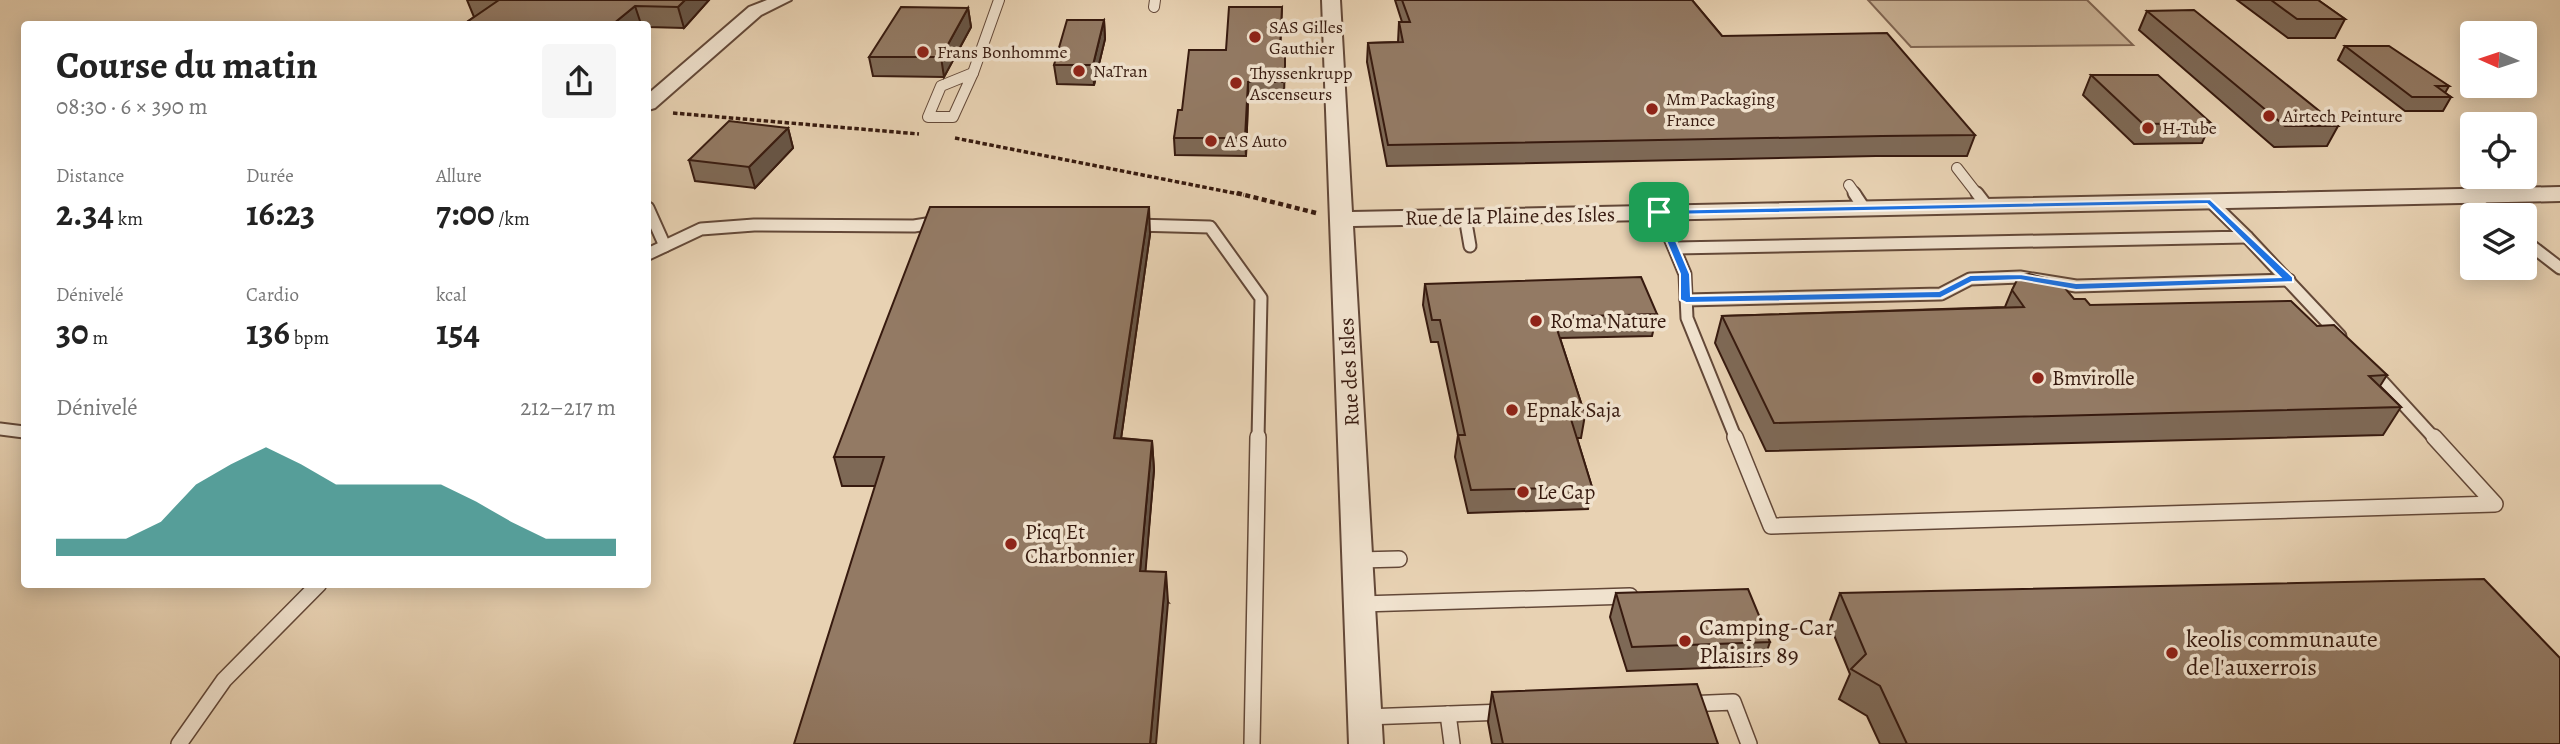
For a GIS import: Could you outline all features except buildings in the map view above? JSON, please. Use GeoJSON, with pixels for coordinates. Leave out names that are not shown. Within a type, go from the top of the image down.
{"type":"FeatureCollection","features":[{"type":"Feature","properties":{"kind":"street"},"geometry":{"type":"LineString","coordinates":[[654,108],[742,21],[782,0]]}},
{"type":"Feature","properties":{"kind":"street","name":"Rue des Isles"},"geometry":{"type":"LineString","coordinates":[[1331,0],[1366,744]]}},
{"type":"Feature","properties":{"kind":"street","name":"Rue de la Plaine des Isles"},"geometry":{"type":"LineString","coordinates":[[1341,219],[2560,194]]}},
{"type":"Feature","properties":{"kind":"lane"},"geometry":{"type":"LineString","coordinates":[[973,73],[941,86],[928,117],[953,117],[973,73],[999,0]]}},
{"type":"Feature","properties":{"kind":"lane"},"geometry":{"type":"LineString","coordinates":[[1957,168],[1987,206]]}},
{"type":"Feature","properties":{"kind":"lane"},"geometry":{"type":"LineString","coordinates":[[1849,185],[1864,208]]}},
{"type":"Feature","properties":{"kind":"lane"},"geometry":{"type":"LineString","coordinates":[[2469,196],[2478,203]]}},
{"type":"Feature","properties":{"kind":"lane"},"geometry":{"type":"LineString","coordinates":[[1659,212],[1685,274],[1687,318],[1771,526],[2495,504],[2289,280],[2210,201]]}},
{"type":"Feature","properties":{"kind":"lane"},"geometry":{"type":"LineString","coordinates":[[651,215],[665,246]]}},
{"type":"Feature","properties":{"kind":"lane"},"geometry":{"type":"LineString","coordinates":[[1465,217],[1471,246]]}},
{"type":"Feature","properties":{"kind":"lane"},"geometry":{"type":"LineString","coordinates":[[651,253],[701,229],[754,225],[914,226],[931,222],[959,222]]}},
{"type":"Feature","properties":{"kind":"lane"},"geometry":{"type":"LineString","coordinates":[[1126,225],[1210,227],[1261,298],[1252,744]]}},
{"type":"Feature","properties":{"kind":"lane"},"geometry":{"type":"LineString","coordinates":[[1675,248],[2247,237]]}},
{"type":"Feature","properties":{"kind":"lane"},"geometry":{"type":"LineString","coordinates":[[2537,250],[2560,268]]}},
{"type":"Feature","properties":{"kind":"lane"},"geometry":{"type":"LineString","coordinates":[[1686,300],[1941,294],[1970,279],[2020,277],[2076,286],[2289,280]]}},
{"type":"Feature","properties":{"kind":"lane"},"geometry":{"type":"LineString","coordinates":[[0,429],[21,432]]}},
{"type":"Feature","properties":{"kind":"lane"},"geometry":{"type":"LineString","coordinates":[[1358,560],[1399,559]]}},
{"type":"Feature","properties":{"kind":"lane"},"geometry":{"type":"LineString","coordinates":[[179,744],[224,680],[314,588]]}},
{"type":"Feature","properties":{"kind":"lane"},"geometry":{"type":"LineString","coordinates":[[1361,604],[1652,595]]}},
{"type":"Feature","properties":{"kind":"lane"},"geometry":{"type":"LineString","coordinates":[[1665,705],[1733,702],[1749,744]]}},
{"type":"Feature","properties":{"kind":"lane"},"geometry":{"type":"LineString","coordinates":[[1365,718],[1516,711]]}},
{"type":"Feature","properties":{"kind":"lane"},"geometry":{"type":"LineString","coordinates":[[1448,714],[1452,744]]}},
{"type":"Feature","properties":{"kind":"path"},"geometry":{"type":"LineString","coordinates":[[654,108],[926,135]]}},
{"type":"Feature","properties":{"kind":"path"},"geometry":{"type":"LineString","coordinates":[[952,138],[1203,185],[1341,219]]}},
{"type":"Feature","properties":{"kind":"shaded area"},"geometry":{"type":"Polygon","coordinates":[[[1868,0],[2087,0],[2133,45],[1911,47],[1868,0]]]}},
{"type":"Feature","properties":{"kind":"place","name":"SAS Gilles Gauthier"},"geometry":{"type":"Point","coordinates":[1255,37]}},
{"type":"Feature","properties":{"kind":"place","name":"Frans Bonhomme"},"geometry":{"type":"Point","coordinates":[923,52]}},
{"type":"Feature","properties":{"kind":"place","name":"NaTran"},"geometry":{"type":"Point","coordinates":[1079,71]}},
{"type":"Feature","properties":{"kind":"place","name":"Thyssenkrupp Ascenseurs"},"geometry":{"type":"Point","coordinates":[1236,83]}},
{"type":"Feature","properties":{"kind":"place","name":"Mm Packaging France"},"geometry":{"type":"Point","coordinates":[1652,109]}},
{"type":"Feature","properties":{"kind":"place","name":"Airtech Peinture"},"geometry":{"type":"Point","coordinates":[2269,116]}},
{"type":"Feature","properties":{"kind":"place","name":"H-Tube"},"geometry":{"type":"Point","coordinates":[2148,128]}},
{"type":"Feature","properties":{"kind":"place","name":"A S Auto"},"geometry":{"type":"Point","coordinates":[1211,141]}},
{"type":"Feature","properties":{"kind":"place","name":"Ro'ma Nature"},"geometry":{"type":"Point","coordinates":[1536,321]}},
{"type":"Feature","properties":{"kind":"place","name":"Bmvirolle"},"geometry":{"type":"Point","coordinates":[2038,378]}},
{"type":"Feature","properties":{"kind":"place","name":"Epnak Saja"},"geometry":{"type":"Point","coordinates":[1512,410]}},
{"type":"Feature","properties":{"kind":"place","name":"Le Cap"},"geometry":{"type":"Point","coordinates":[1523,492]}},
{"type":"Feature","properties":{"kind":"place","name":"Picq Et Charbonnier"},"geometry":{"type":"Point","coordinates":[1011,544]}},
{"type":"Feature","properties":{"kind":"place","name":"Camping-Car Plaisirs 89"},"geometry":{"type":"Point","coordinates":[1685,641]}},
{"type":"Feature","properties":{"kind":"place","name":"keolis communaute de l'auxerrois"},"geometry":{"type":"Point","coordinates":[2172,653]}},
{"type":"Feature","properties":{"kind":"route"},"geometry":{"type":"LineString","coordinates":[[2210,201],[2289,280],[2076,286],[2020,277],[1970,279],[1941,294],[1686,300],[1685,274],[1659,212],[2210,201]]}}]}
